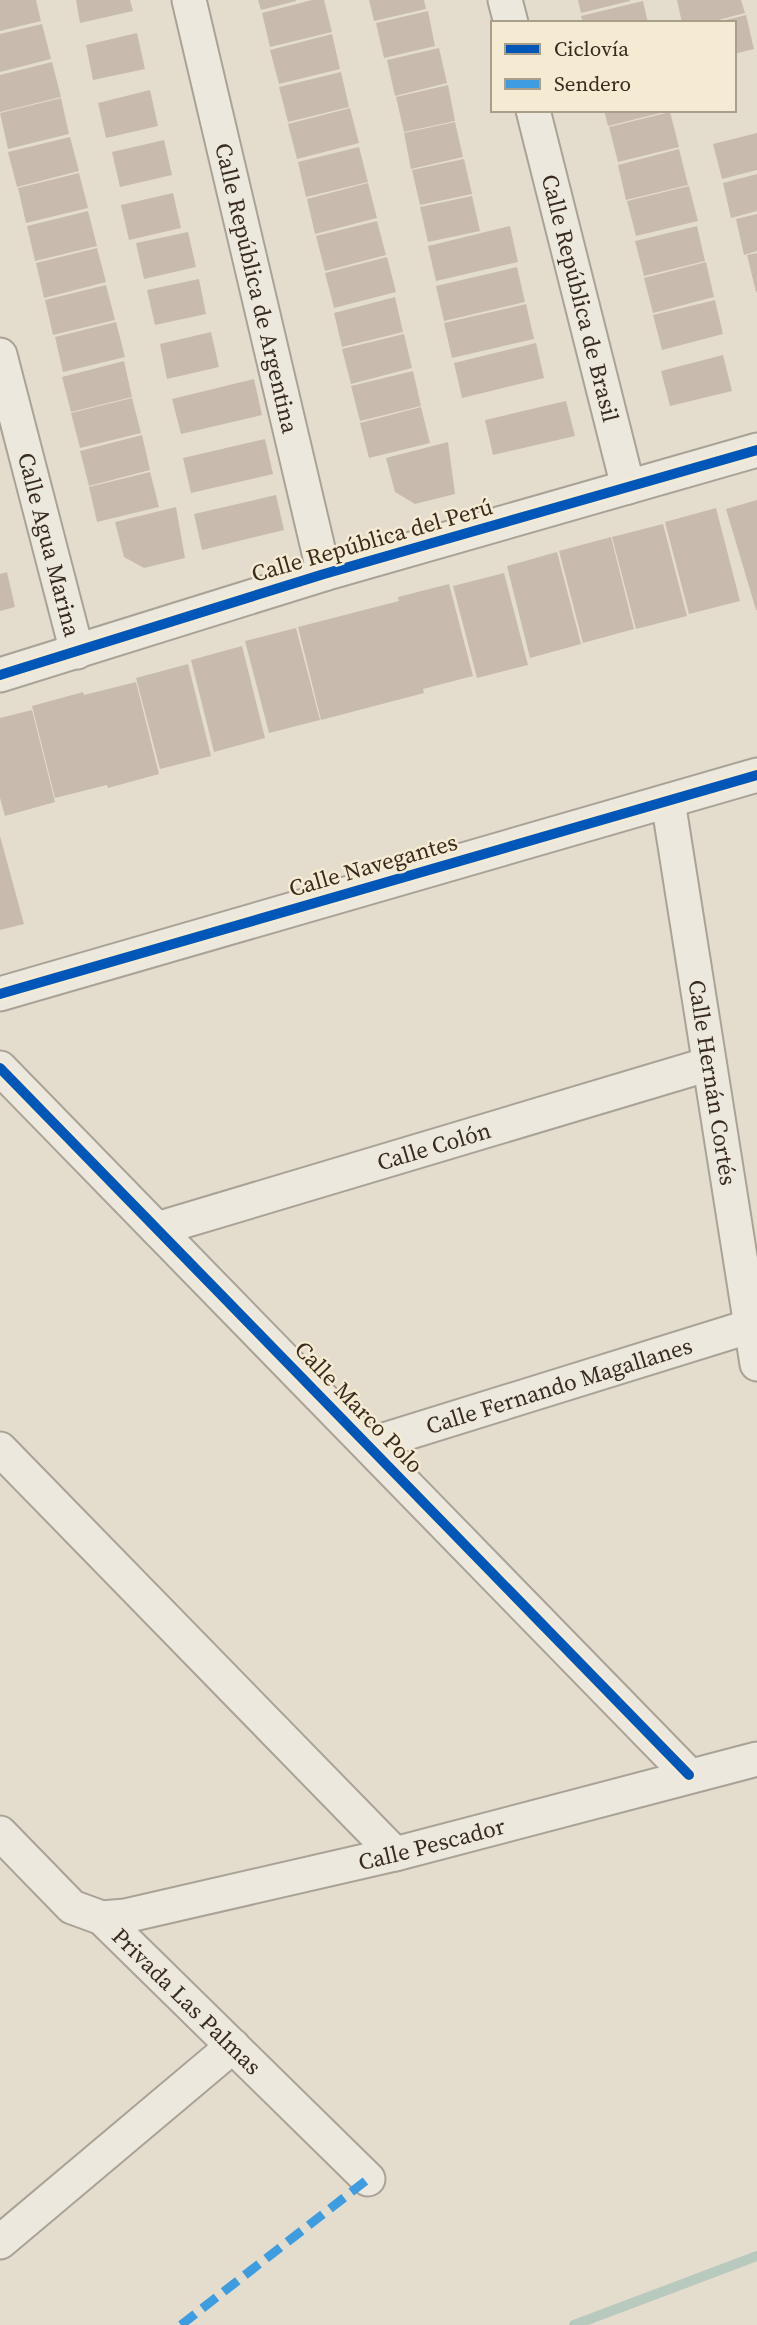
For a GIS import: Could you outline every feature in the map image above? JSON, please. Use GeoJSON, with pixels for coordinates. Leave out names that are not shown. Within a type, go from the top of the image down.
{"type":"FeatureCollection","features":[{"type":"Feature","properties":{"kind":"street","name":"Calle República de Argentina"},"geometry":{"type":"LineString","coordinates":[[189,0],[324,574]]}},
{"type":"Feature","properties":{"kind":"street"},"geometry":{"type":"LineString","coordinates":[[505,0],[510,21]]}},
{"type":"Feature","properties":{"kind":"street","name":"Calle República de Brasil"},"geometry":{"type":"LineString","coordinates":[[534,112],[628,487]]}},
{"type":"Feature","properties":{"kind":"street","name":"Calle Agua Marina"},"geometry":{"type":"LineString","coordinates":[[0,355],[77,652]]}},
{"type":"Feature","properties":{"kind":"street","name":"Calle República del Perú"},"geometry":{"type":"LineString","coordinates":[[0,675],[324,574],[757,450]]}},
{"type":"Feature","properties":{"kind":"street","name":"Calle Navegantes"},"geometry":{"type":"LineString","coordinates":[[0,994],[757,775]]}},
{"type":"Feature","properties":{"kind":"street","name":"Calle Hernán Cortés"},"geometry":{"type":"LineString","coordinates":[[668,801],[757,1364]]}},
{"type":"Feature","properties":{"kind":"street","name":"Calle Colón"},"geometry":{"type":"LineString","coordinates":[[157,1229],[709,1065]]}},
{"type":"Feature","properties":{"kind":"street","name":"Calle Marco Polo"},"geometry":{"type":"LineString","coordinates":[[0,1068],[689,1775]]}},
{"type":"Feature","properties":{"kind":"street","name":"Calle Fernando Magallanes"},"geometry":{"type":"LineString","coordinates":[[368,1445],[751,1326]]}},
{"type":"Feature","properties":{"kind":"street"},"geometry":{"type":"LineString","coordinates":[[0,1449],[395,1854]]}},
{"type":"Feature","properties":{"kind":"street","name":"Calle Pescador"},"geometry":{"type":"LineString","coordinates":[[102,1918],[125,1916],[395,1854],[757,1759]]}},
{"type":"Feature","properties":{"kind":"street","name":"Privada Las Palmas"},"geometry":{"type":"LineString","coordinates":[[0,1833],[72,1907],[102,1918],[368,2179]]}},
{"type":"Feature","properties":{"kind":"street"},"geometry":{"type":"LineString","coordinates":[[0,2242],[233,2046]]}},
{"type":"Feature","properties":{"kind":"building"},"geometry":{"type":"Polygon","coordinates":[[[0,0],[36,0],[41,21],[0,31],[0,0]]]}},
{"type":"Feature","properties":{"kind":"building"},"geometry":{"type":"Polygon","coordinates":[[[76,0],[130,0],[133,11],[80,23],[76,0]]]}},
{"type":"Feature","properties":{"kind":"building"},"geometry":{"type":"Polygon","coordinates":[[[258,0],[296,0],[296,1],[261,10],[258,0]]]}},
{"type":"Feature","properties":{"kind":"building"},"geometry":{"type":"Polygon","coordinates":[[[312,0],[324,0],[332,32],[270,47],[262,13],[312,0]]]}},
{"type":"Feature","properties":{"kind":"building"},"geometry":{"type":"Polygon","coordinates":[[[369,0],[424,0],[426,9],[374,21],[369,0]]]}},
{"type":"Feature","properties":{"kind":"building"},"geometry":{"type":"Polygon","coordinates":[[[578,0],[630,0],[630,1],[581,13],[578,0]]]}},
{"type":"Feature","properties":{"kind":"building"},"geometry":{"type":"Polygon","coordinates":[[[677,0],[741,0],[745,13],[715,21],[682,21],[677,0]]]}},
{"type":"Feature","properties":{"kind":"building"},"geometry":{"type":"Polygon","coordinates":[[[643,1],[648,21],[582,21],[581,16],[643,1]]]}},
{"type":"Feature","properties":{"kind":"building"},"geometry":{"type":"Polygon","coordinates":[[[428,11],[435,46],[384,58],[376,23],[428,11]]]}},
{"type":"Feature","properties":{"kind":"building"},"geometry":{"type":"Polygon","coordinates":[[[746,15],[754,49],[736,54],[736,21],[721,21],[746,15]]]}},
{"type":"Feature","properties":{"kind":"building"},"geometry":{"type":"Polygon","coordinates":[[[42,24],[51,59],[0,72],[0,34],[42,24]]]}},
{"type":"Feature","properties":{"kind":"building"},"geometry":{"type":"Polygon","coordinates":[[[137,33],[145,69],[93,80],[86,45],[137,33]]]}},
{"type":"Feature","properties":{"kind":"building"},"geometry":{"type":"Polygon","coordinates":[[[332,34],[340,69],[279,84],[270,50],[332,34]]]}},
{"type":"Feature","properties":{"kind":"building"},"geometry":{"type":"Polygon","coordinates":[[[439,48],[447,83],[395,96],[387,60],[439,48]]]}},
{"type":"Feature","properties":{"kind":"building"},"geometry":{"type":"Polygon","coordinates":[[[52,62],[61,97],[0,112],[0,75],[52,62]]]}},
{"type":"Feature","properties":{"kind":"building"},"geometry":{"type":"Polygon","coordinates":[[[341,72],[349,107],[288,122],[279,87],[341,72]]]}},
{"type":"Feature","properties":{"kind":"building"},"geometry":{"type":"Polygon","coordinates":[[[448,85],[455,121],[404,132],[396,97],[448,85]]]}},
{"type":"Feature","properties":{"kind":"building"},"geometry":{"type":"Polygon","coordinates":[[[150,90],[158,126],[106,138],[98,103],[150,90]]]}},
{"type":"Feature","properties":{"kind":"building"},"geometry":{"type":"Polygon","coordinates":[[[61,98],[69,134],[8,149],[0,113],[61,98]]]}},
{"type":"Feature","properties":{"kind":"building"},"geometry":{"type":"Polygon","coordinates":[[[350,108],[359,143],[297,159],[288,124],[350,108]]]}},
{"type":"Feature","properties":{"kind":"building"},"geometry":{"type":"Polygon","coordinates":[[[604,112],[664,112],[608,126],[604,112]]]}},
{"type":"Feature","properties":{"kind":"building"},"geometry":{"type":"Polygon","coordinates":[[[670,112],[679,147],[618,162],[609,127],[670,112]]]}},
{"type":"Feature","properties":{"kind":"building"},"geometry":{"type":"Polygon","coordinates":[[[455,122],[463,157],[411,169],[404,133],[455,122]]]}},
{"type":"Feature","properties":{"kind":"building"},"geometry":{"type":"Polygon","coordinates":[[[757,133],[757,170],[722,179],[713,144],[757,133]]]}},
{"type":"Feature","properties":{"kind":"building"},"geometry":{"type":"Polygon","coordinates":[[[70,137],[79,171],[17,187],[8,152],[70,137]]]}},
{"type":"Feature","properties":{"kind":"building"},"geometry":{"type":"Polygon","coordinates":[[[164,140],[172,175],[120,187],[112,152],[164,140]]]}},
{"type":"Feature","properties":{"kind":"building"},"geometry":{"type":"Polygon","coordinates":[[[359,147],[368,182],[306,197],[298,162],[359,147]]]}},
{"type":"Feature","properties":{"kind":"building"},"geometry":{"type":"Polygon","coordinates":[[[679,149],[688,185],[626,200],[618,165],[679,149]]]}},
{"type":"Feature","properties":{"kind":"building"},"geometry":{"type":"Polygon","coordinates":[[[464,159],[472,194],[420,205],[412,170],[464,159]]]}},
{"type":"Feature","properties":{"kind":"building"},"geometry":{"type":"Polygon","coordinates":[[[79,173],[88,208],[26,223],[18,188],[79,173]]]}},
{"type":"Feature","properties":{"kind":"building"},"geometry":{"type":"Polygon","coordinates":[[[757,174],[757,211],[731,218],[723,183],[757,174]]]}},
{"type":"Feature","properties":{"kind":"building"},"geometry":{"type":"Polygon","coordinates":[[[368,183],[377,218],[315,234],[307,199],[368,183]]]}},
{"type":"Feature","properties":{"kind":"building"},"geometry":{"type":"Polygon","coordinates":[[[689,186],[698,221],[636,236],[627,201],[689,186]]]}},
{"type":"Feature","properties":{"kind":"building"},"geometry":{"type":"Polygon","coordinates":[[[173,193],[181,228],[129,240],[121,205],[173,193]]]}},
{"type":"Feature","properties":{"kind":"building"},"geometry":{"type":"Polygon","coordinates":[[[472,196],[480,231],[428,242],[420,207],[472,196]]]}},
{"type":"Feature","properties":{"kind":"building"},"geometry":{"type":"Polygon","coordinates":[[[88,211],[97,246],[35,261],[27,226],[88,211]]]}},
{"type":"Feature","properties":{"kind":"building"},"geometry":{"type":"Polygon","coordinates":[[[757,214],[757,251],[744,255],[736,219],[757,214]]]}},
{"type":"Feature","properties":{"kind":"building"},"geometry":{"type":"Polygon","coordinates":[[[377,221],[386,255],[325,271],[316,236],[377,221]]]}},
{"type":"Feature","properties":{"kind":"building"},"geometry":{"type":"Polygon","coordinates":[[[510,226],[518,262],[436,281],[428,246],[510,226]]]}},
{"type":"Feature","properties":{"kind":"building"},"geometry":{"type":"Polygon","coordinates":[[[697,226],[705,261],[644,276],[635,241],[697,226]]]}},
{"type":"Feature","properties":{"kind":"building"},"geometry":{"type":"Polygon","coordinates":[[[188,232],[196,267],[144,279],[136,243],[188,232]]]}},
{"type":"Feature","properties":{"kind":"building"},"geometry":{"type":"Polygon","coordinates":[[[97,248],[106,282],[44,298],[36,263],[97,248]]]}},
{"type":"Feature","properties":{"kind":"building"},"geometry":{"type":"Polygon","coordinates":[[[757,253],[757,292],[756,292],[747,255],[757,253]]]}},
{"type":"Feature","properties":{"kind":"building"},"geometry":{"type":"Polygon","coordinates":[[[387,257],[396,292],[334,308],[325,273],[387,257]]]}},
{"type":"Feature","properties":{"kind":"building"},"geometry":{"type":"Polygon","coordinates":[[[706,262],[714,297],[653,313],[644,278],[706,262]]]}},
{"type":"Feature","properties":{"kind":"building"},"geometry":{"type":"Polygon","coordinates":[[[517,267],[525,302],[444,321],[436,286],[517,267]]]}},
{"type":"Feature","properties":{"kind":"building"},"geometry":{"type":"Polygon","coordinates":[[[199,279],[206,314],[155,325],[147,290],[199,279]]]}},
{"type":"Feature","properties":{"kind":"building"},"geometry":{"type":"Polygon","coordinates":[[[106,285],[115,320],[53,335],[45,300],[106,285]]]}},
{"type":"Feature","properties":{"kind":"building"},"geometry":{"type":"Polygon","coordinates":[[[395,297],[403,332],[342,347],[334,313],[395,297]]]}},
{"type":"Feature","properties":{"kind":"building"},"geometry":{"type":"Polygon","coordinates":[[[715,300],[723,334],[662,350],[653,315],[715,300]]]}},
{"type":"Feature","properties":{"kind":"building"},"geometry":{"type":"Polygon","coordinates":[[[526,304],[534,339],[452,358],[444,323],[526,304]]]}},
{"type":"Feature","properties":{"kind":"building"},"geometry":{"type":"Polygon","coordinates":[[[116,322],[125,357],[63,372],[55,337],[116,322]]]}},
{"type":"Feature","properties":{"kind":"building"},"geometry":{"type":"Polygon","coordinates":[[[211,332],[219,367],[167,379],[160,344],[211,332]]]}},
{"type":"Feature","properties":{"kind":"building"},"geometry":{"type":"Polygon","coordinates":[[[404,334],[412,368],[351,384],[342,349],[404,334]]]}},
{"type":"Feature","properties":{"kind":"building"},"geometry":{"type":"Polygon","coordinates":[[[536,343],[544,378],[462,398],[454,363],[536,343]]]}},
{"type":"Feature","properties":{"kind":"building"},"geometry":{"type":"Polygon","coordinates":[[[723,355],[732,391],[670,406],[661,371],[723,355]]]}},
{"type":"Feature","properties":{"kind":"building"},"geometry":{"type":"Polygon","coordinates":[[[124,361],[132,397],[71,412],[62,377],[124,361]]]}},
{"type":"Feature","properties":{"kind":"building"},"geometry":{"type":"Polygon","coordinates":[[[413,371],[421,406],[360,421],[351,386],[413,371]]]}},
{"type":"Feature","properties":{"kind":"building"},"geometry":{"type":"Polygon","coordinates":[[[254,379],[262,415],[181,434],[172,399],[254,379]]]}},
{"type":"Feature","properties":{"kind":"building"},"geometry":{"type":"Polygon","coordinates":[[[132,398],[141,433],[80,448],[71,413],[132,398]]]}},
{"type":"Feature","properties":{"kind":"building"},"geometry":{"type":"Polygon","coordinates":[[[566,401],[575,436],[493,455],[485,420],[566,401]]]}},
{"type":"Feature","properties":{"kind":"building"},"geometry":{"type":"Polygon","coordinates":[[[421,407],[430,443],[369,458],[360,423],[421,407]]]}},
{"type":"Feature","properties":{"kind":"building"},"geometry":{"type":"Polygon","coordinates":[[[142,435],[150,470],[89,486],[80,451],[142,435]]]}},
{"type":"Feature","properties":{"kind":"building"},"geometry":{"type":"Polygon","coordinates":[[[265,439],[273,474],[191,493],[183,458],[265,439]]]}},
{"type":"Feature","properties":{"kind":"building"},"geometry":{"type":"Polygon","coordinates":[[[448,442],[455,494],[415,504],[395,492],[386,458],[448,442]]]}},
{"type":"Feature","properties":{"kind":"building"},"geometry":{"type":"Polygon","coordinates":[[[150,472],[159,507],[97,522],[89,487],[150,472]]]}},
{"type":"Feature","properties":{"kind":"building"},"geometry":{"type":"Polygon","coordinates":[[[276,495],[284,530],[202,550],[194,514],[276,495]]]}},
{"type":"Feature","properties":{"kind":"building"},"geometry":{"type":"Polygon","coordinates":[[[757,500],[757,610],[756,610],[726,509],[757,500]]]}},
{"type":"Feature","properties":{"kind":"building"},"geometry":{"type":"Polygon","coordinates":[[[176,507],[185,558],[144,568],[124,557],[115,522],[176,507]]]}},
{"type":"Feature","properties":{"kind":"building"},"geometry":{"type":"Polygon","coordinates":[[[716,508],[740,601],[689,614],[665,522],[716,508]]]}},
{"type":"Feature","properties":{"kind":"building"},"geometry":{"type":"Polygon","coordinates":[[[663,524],[687,616],[636,629],[612,537],[663,524]]]}},
{"type":"Feature","properties":{"kind":"building"},"geometry":{"type":"Polygon","coordinates":[[[611,537],[634,629],[583,643],[559,551],[611,537]]]}},
{"type":"Feature","properties":{"kind":"building"},"geometry":{"type":"Polygon","coordinates":[[[557,552],[581,644],[530,658],[507,566],[557,552]]]}},
{"type":"Feature","properties":{"kind":"building"},"geometry":{"type":"Polygon","coordinates":[[[7,572],[15,607],[0,611],[0,574],[7,572]]]}},
{"type":"Feature","properties":{"kind":"building"},"geometry":{"type":"Polygon","coordinates":[[[504,573],[528,665],[477,678],[453,586],[504,573]]]}},
{"type":"Feature","properties":{"kind":"building"},"geometry":{"type":"Polygon","coordinates":[[[449,584],[473,676],[423,689],[424,693],[321,720],[298,627],[399,601],[398,597],[449,584]]]}},
{"type":"Feature","properties":{"kind":"building"},"geometry":{"type":"Polygon","coordinates":[[[296,628],[320,720],[269,733],[245,641],[296,628]]]}},
{"type":"Feature","properties":{"kind":"building"},"geometry":{"type":"Polygon","coordinates":[[[242,646],[265,738],[214,752],[191,660],[242,646]]]}},
{"type":"Feature","properties":{"kind":"building"},"geometry":{"type":"Polygon","coordinates":[[[188,664],[211,756],[160,769],[136,678],[188,664]]]}},
{"type":"Feature","properties":{"kind":"building"},"geometry":{"type":"Polygon","coordinates":[[[136,682],[159,774],[108,788],[107,785],[55,798],[32,706],[83,692],[84,695],[136,682]]]}},
{"type":"Feature","properties":{"kind":"building"},"geometry":{"type":"Polygon","coordinates":[[[32,710],[55,802],[5,816],[0,798],[0,718],[32,710]]]}},
{"type":"Feature","properties":{"kind":"building"},"geometry":{"type":"Polygon","coordinates":[[[0,836],[24,924],[0,930],[0,836]]]}},
{"type":"Feature","properties":{"kind":"waterway"},"geometry":{"type":"LineString","coordinates":[[574,2325],[757,2256]]}},
{"type":"Feature","properties":{"kind":"marked path"},"geometry":{"type":"LineString","coordinates":[[181,2325],[368,2179]]}},
{"type":"Feature","properties":{"kind":"cycle path"},"geometry":{"type":"LineString","coordinates":[[0,675],[324,574],[757,450]]}},
{"type":"Feature","properties":{"kind":"cycle path"},"geometry":{"type":"LineString","coordinates":[[0,994],[757,775]]}},
{"type":"Feature","properties":{"kind":"cycle path"},"geometry":{"type":"LineString","coordinates":[[0,1068],[689,1775]]}}]}
